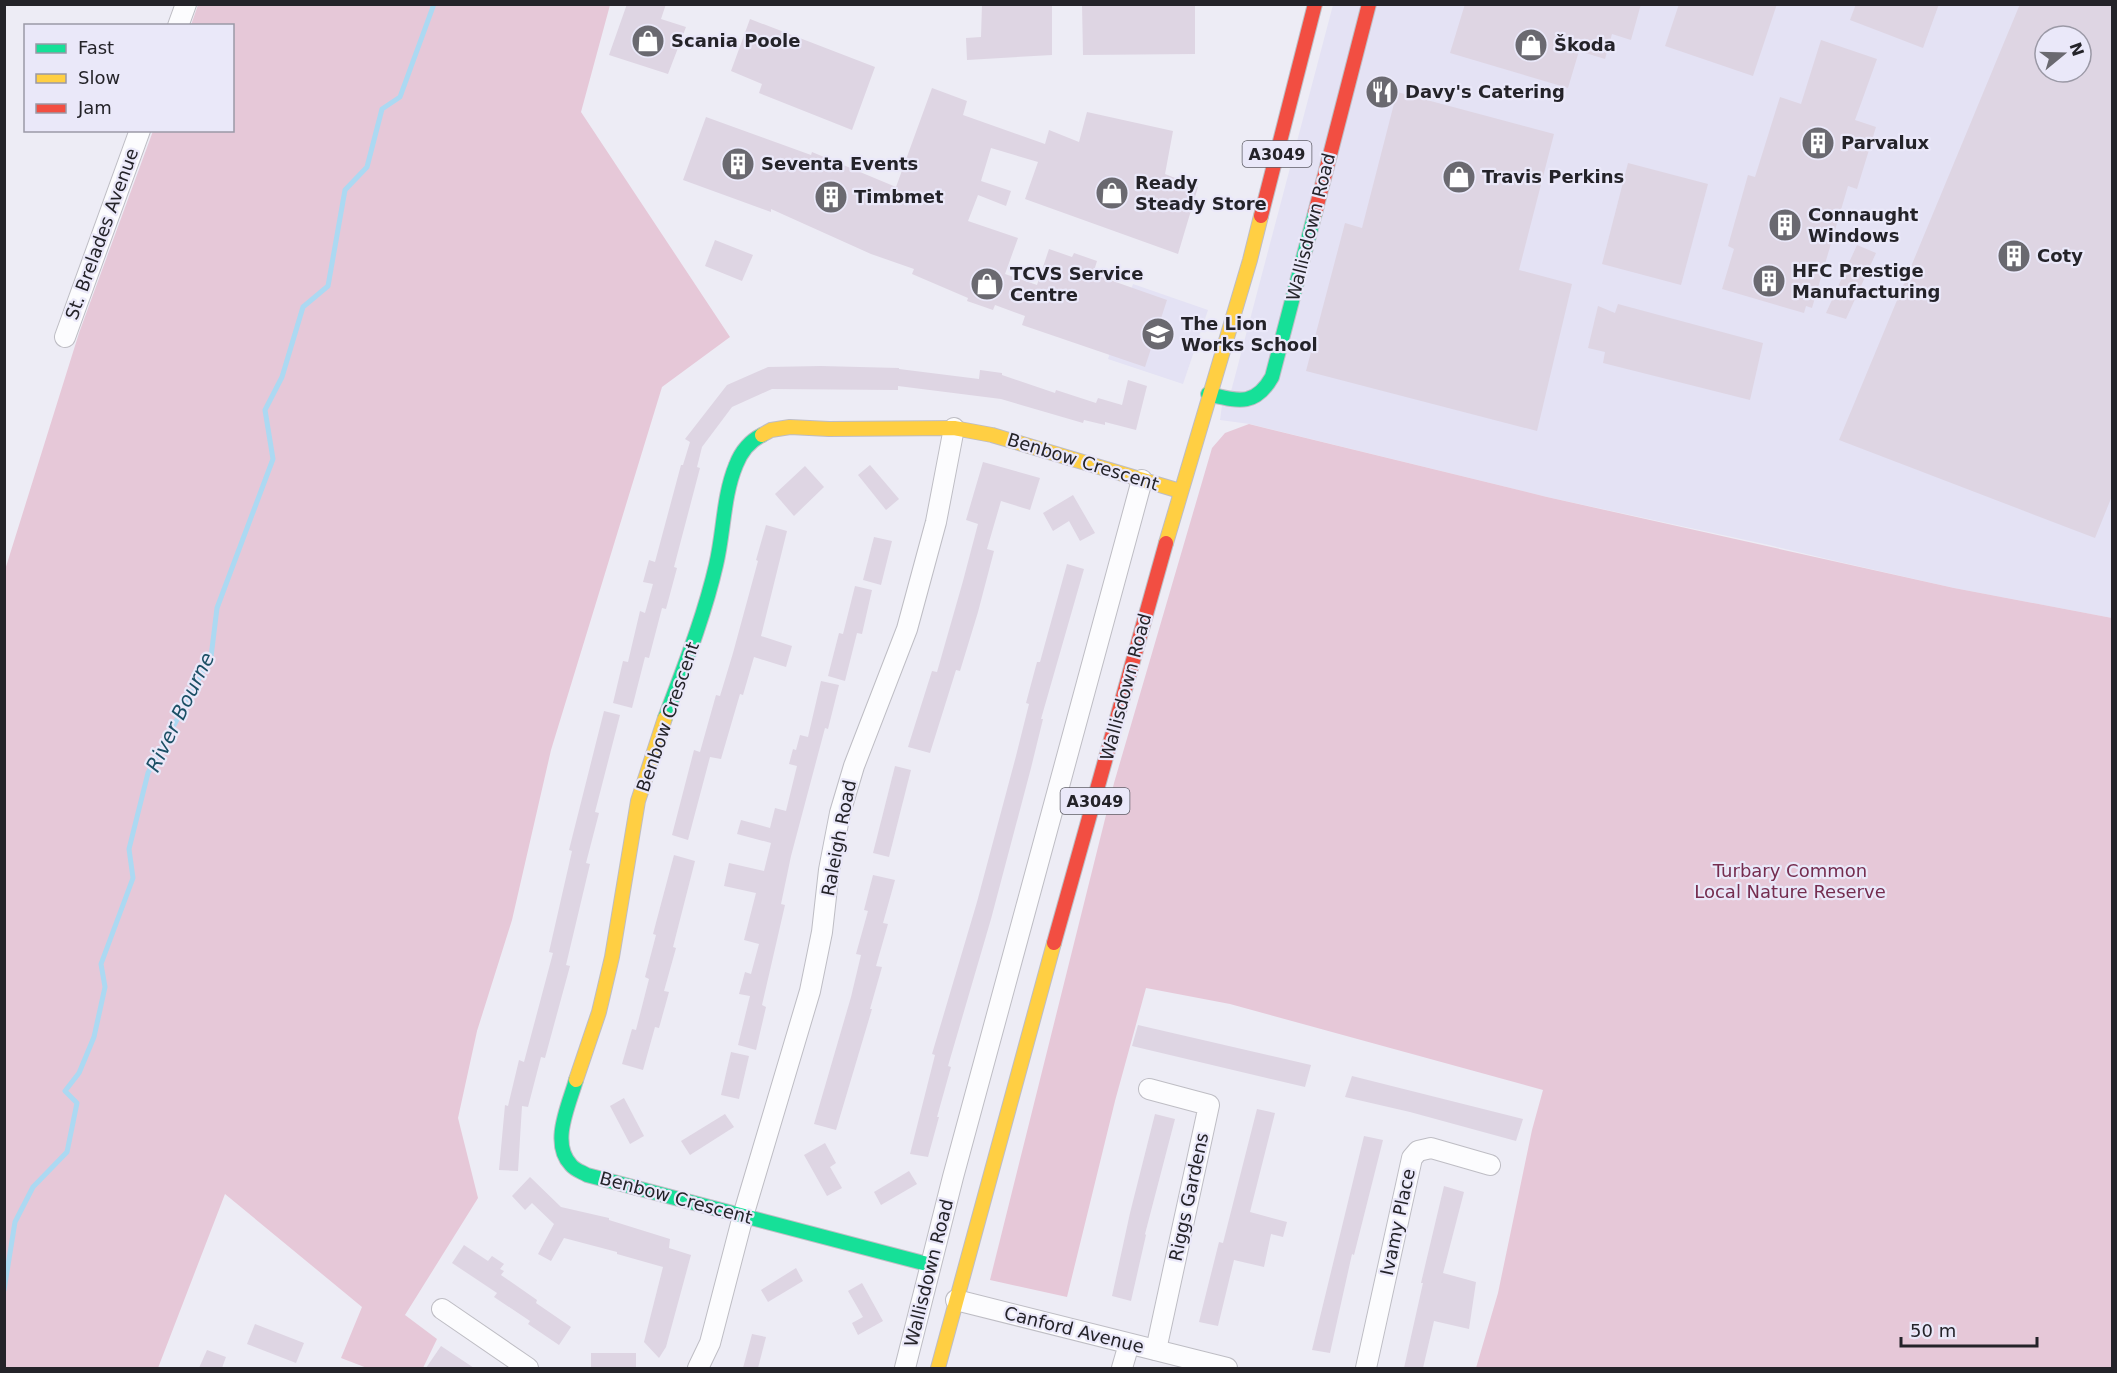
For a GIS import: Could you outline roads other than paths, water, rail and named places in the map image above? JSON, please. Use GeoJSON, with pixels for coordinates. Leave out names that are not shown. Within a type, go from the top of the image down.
{"type":"FeatureCollection","features":[{"type":"Feature","properties":{"kind":"street"},"geometry":{"type":"LineString","coordinates":[[179,24],[186,4]]}},
{"type":"Feature","properties":{"kind":"street","name":"Wallisdown Road"},"geometry":{"type":"LineString","coordinates":[[938,1368],[986,1187],[1180,491],[1250,260],[1315,4]]}},
{"type":"Feature","properties":{"kind":"street","name":"Wallisdown Road"},"geometry":{"type":"LineString","coordinates":[[1208,394],[1228,400],[1250,401],[1258,396],[1272,377],[1369,4]]}},
{"type":"Feature","properties":{"kind":"street","name":"St. Brelades Avenue"},"geometry":{"type":"LineString","coordinates":[[65,337],[139,132]]}},
{"type":"Feature","properties":{"kind":"street","name":"Benbow Crescent"},"geometry":{"type":"LineString","coordinates":[[931,1265],[587,1175],[572,1167],[563,1154],[561,1138],[564,1121],[599,1012],[612,957],[638,801],[652,754],[706,607],[717,562],[729,487],[736,464],[746,447],[754,439],[771,430],[790,427],[954,428],[992,435],[1180,491]]}},
{"type":"Feature","properties":{"kind":"street","name":"Raleigh Road"},"geometry":{"type":"LineString","coordinates":[[698,1368],[710,1343],[743,1216],[810,991],[822,932],[840,813],[854,766],[895,663],[923,576],[954,428]]}},
{"type":"Feature","properties":{"kind":"street","name":"Wallisdown Road"},"geometry":{"type":"LineString","coordinates":[[904,1368],[953,1177],[1142,480]]}},
{"type":"Feature","properties":{"kind":"street","name":"Riggs Gardens"},"geometry":{"type":"LineString","coordinates":[[1149,1089],[1209,1105],[1156,1350]]}},
{"type":"Feature","properties":{"kind":"street","name":"Ivamy Place"},"geometry":{"type":"LineString","coordinates":[[1366,1368],[1412,1158],[1418,1151],[1431,1148],[1490,1165]]}},
{"type":"Feature","properties":{"kind":"street","name":"Wallisdown Road"},"geometry":{"type":"LineString","coordinates":[[953,1177],[986,1187]]}},
{"type":"Feature","properties":{"kind":"street","name":"Canford Avenue"},"geometry":{"type":"LineString","coordinates":[[956,1300],[1227,1368]]}},
{"type":"Feature","properties":{"kind":"street"},"geometry":{"type":"LineString","coordinates":[[442,1309],[528,1368]]}},
{"type":"Feature","properties":{"kind":"street"},"geometry":{"type":"LineString","coordinates":[[1122,1368],[1129,1344]]}},
{"type":"Feature","properties":{"kind":"waterway","name":"River Bourne"},"geometry":{"type":"LineString","coordinates":[[4,1290],[15,1222],[33,1187],[67,1152],[77,1103],[65,1091],[79,1073],[94,1037],[105,987],[101,964],[133,878],[129,849],[148,773],[211,657],[217,608],[273,459],[265,410],[282,377],[303,307],[328,286],[345,190],[367,167],[382,109],[400,97],[434,4]]}},
{"type":"Feature","properties":{"kind":"place","name":"Scania Poole"},"geometry":{"type":"Point","coordinates":[648,41]}},
{"type":"Feature","properties":{"kind":"place","name":"Škoda"},"geometry":{"type":"Point","coordinates":[1531,45]}},
{"type":"Feature","properties":{"kind":"place","name":"Davy's Catering"},"geometry":{"type":"Point","coordinates":[1382,92]}},
{"type":"Feature","properties":{"kind":"place","name":"Parvalux"},"geometry":{"type":"Point","coordinates":[1818,143]}},
{"type":"Feature","properties":{"kind":"place","name":"Seventa Events"},"geometry":{"type":"Point","coordinates":[738,164]}},
{"type":"Feature","properties":{"kind":"place","name":"Travis Perkins"},"geometry":{"type":"Point","coordinates":[1459,177]}},
{"type":"Feature","properties":{"kind":"place","name":"Ready Steady Store"},"geometry":{"type":"Point","coordinates":[1112,193]}},
{"type":"Feature","properties":{"kind":"place","name":"Timbmet"},"geometry":{"type":"Point","coordinates":[831,197]}},
{"type":"Feature","properties":{"kind":"place","name":"Connaught Windows"},"geometry":{"type":"Point","coordinates":[1785,225]}},
{"type":"Feature","properties":{"kind":"place","name":"Coty"},"geometry":{"type":"Point","coordinates":[2014,256]}},
{"type":"Feature","properties":{"kind":"place","name":"HFC Prestige Manufacturing"},"geometry":{"type":"Point","coordinates":[1769,281]}},
{"type":"Feature","properties":{"kind":"place","name":"TCVS Service Centre"},"geometry":{"type":"Point","coordinates":[987,284]}},
{"type":"Feature","properties":{"kind":"place","name":"The Lion Works School"},"geometry":{"type":"Point","coordinates":[1158,334]}},
{"type":"Feature","properties":{"kind":"park label","name":"Turbary Common Local Nature Reserve"},"geometry":{"type":"Point","coordinates":[1790,881]}}]}
